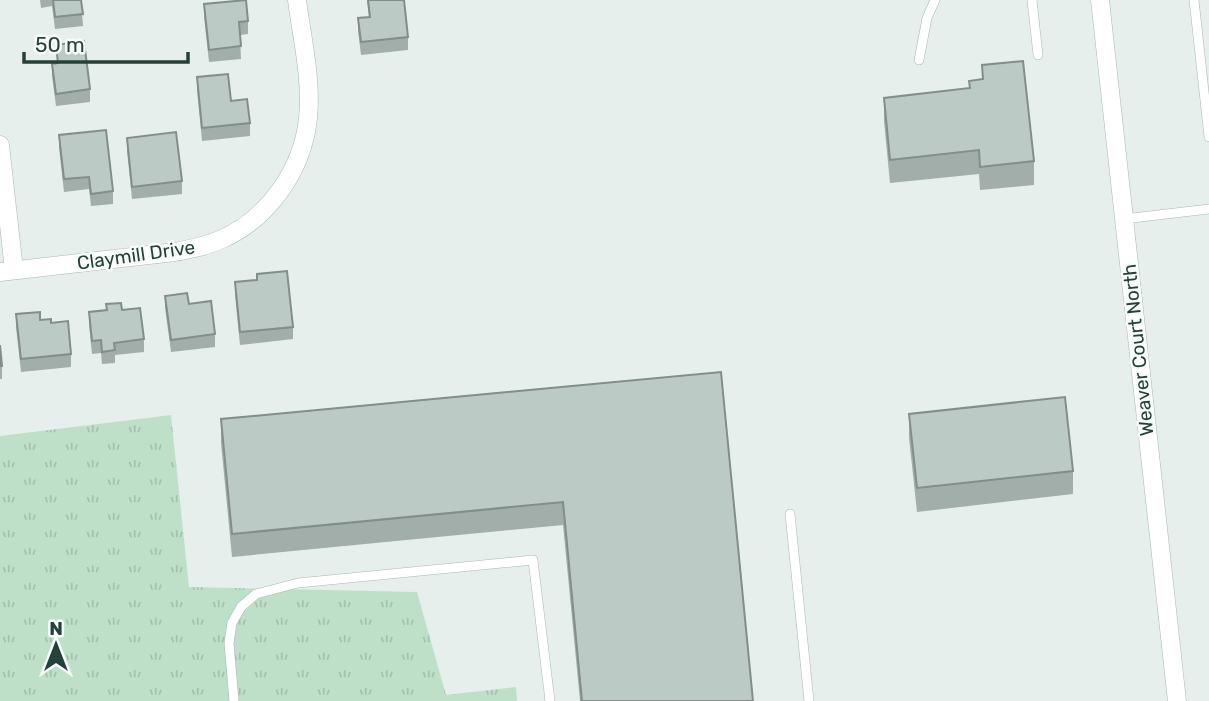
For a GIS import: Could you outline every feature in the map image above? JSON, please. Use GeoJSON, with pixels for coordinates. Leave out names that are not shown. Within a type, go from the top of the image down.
{"type":"FeatureCollection","features":[{"type":"Feature","properties":{"kind":"street","name":"Claymill Drive"},"geometry":{"type":"LineString","coordinates":[[7,271],[175,252],[203,246],[245,227],[263,211],[285,184],[300,154],[308,118],[298,0]]}},
{"type":"Feature","properties":{"kind":"street","name":"Weaver Court North"},"geometry":{"type":"LineString","coordinates":[[1100,0],[1177,701]]}},
{"type":"Feature","properties":{"kind":"street"},"geometry":{"type":"LineString","coordinates":[[0,145],[7,271]]}},
{"type":"Feature","properties":{"kind":"lane"},"geometry":{"type":"LineString","coordinates":[[919,60],[927,18],[935,0]]}},
{"type":"Feature","properties":{"kind":"lane"},"geometry":{"type":"LineString","coordinates":[[1031,0],[1038,55]]}},
{"type":"Feature","properties":{"kind":"lane"},"geometry":{"type":"LineString","coordinates":[[1194,0],[1209,137]]}},
{"type":"Feature","properties":{"kind":"lane"},"geometry":{"type":"LineString","coordinates":[[1124,219],[1209,209]]}},
{"type":"Feature","properties":{"kind":"lane"},"geometry":{"type":"LineString","coordinates":[[790,514],[809,701]]}},
{"type":"Feature","properties":{"kind":"lane"},"geometry":{"type":"LineString","coordinates":[[234,701],[229,643],[232,623],[241,607],[256,594],[298,583],[533,560],[550,701]]}},
{"type":"Feature","properties":{"kind":"green space"},"geometry":{"type":"Polygon","coordinates":[[[171,415],[189,587],[417,592],[446,695],[516,687],[517,701],[0,701],[0,436],[171,415]]]}},
{"type":"Feature","properties":{"kind":"building"},"geometry":{"type":"Polygon","coordinates":[[[53,0],[81,0],[83,14],[55,17],[53,0]]]}},
{"type":"Feature","properties":{"kind":"building"},"geometry":{"type":"Polygon","coordinates":[[[246,0],[248,21],[239,22],[241,46],[209,50],[204,4],[246,0]]]}},
{"type":"Feature","properties":{"kind":"building"},"geometry":{"type":"Polygon","coordinates":[[[368,0],[404,0],[408,37],[361,42],[358,18],[370,17],[368,0]]]}},
{"type":"Feature","properties":{"kind":"building"},"geometry":{"type":"Polygon","coordinates":[[[84,41],[90,89],[56,94],[52,64],[58,63],[56,45],[84,41]]]}},
{"type":"Feature","properties":{"kind":"building"},"geometry":{"type":"Polygon","coordinates":[[[1023,61],[1034,161],[980,167],[979,150],[890,160],[884,98],[970,88],[969,81],[983,79],[982,65],[1023,61]]]}},
{"type":"Feature","properties":{"kind":"building"},"geometry":{"type":"Polygon","coordinates":[[[228,74],[231,101],[247,99],[250,123],[202,128],[197,77],[228,74]]]}},
{"type":"Feature","properties":{"kind":"building"},"geometry":{"type":"Polygon","coordinates":[[[106,130],[113,191],[91,194],[89,177],[64,179],[59,135],[106,130]]]}},
{"type":"Feature","properties":{"kind":"building"},"geometry":{"type":"Polygon","coordinates":[[[176,132],[182,181],[132,187],[127,138],[176,132]]]}},
{"type":"Feature","properties":{"kind":"building"},"geometry":{"type":"Polygon","coordinates":[[[287,271],[293,327],[240,332],[235,282],[257,280],[257,274],[287,271]]]}},
{"type":"Feature","properties":{"kind":"building"},"geometry":{"type":"Polygon","coordinates":[[[187,293],[189,304],[211,301],[215,334],[171,340],[165,296],[187,293]]]}},
{"type":"Feature","properties":{"kind":"building"},"geometry":{"type":"Polygon","coordinates":[[[121,303],[122,310],[140,308],[144,339],[114,343],[115,350],[102,352],[101,340],[92,341],[89,312],[107,310],[106,304],[121,303]]]}},
{"type":"Feature","properties":{"kind":"building"},"geometry":{"type":"Polygon","coordinates":[[[40,312],[40,320],[51,319],[51,323],[68,321],[71,354],[21,359],[16,314],[40,312]]]}},
{"type":"Feature","properties":{"kind":"building"},"geometry":{"type":"Polygon","coordinates":[[[721,372],[753,701],[582,701],[563,502],[232,534],[221,419],[721,372]]]}},
{"type":"Feature","properties":{"kind":"building"},"geometry":{"type":"Polygon","coordinates":[[[1065,397],[1073,471],[917,488],[909,414],[1065,397]]]}}]}
